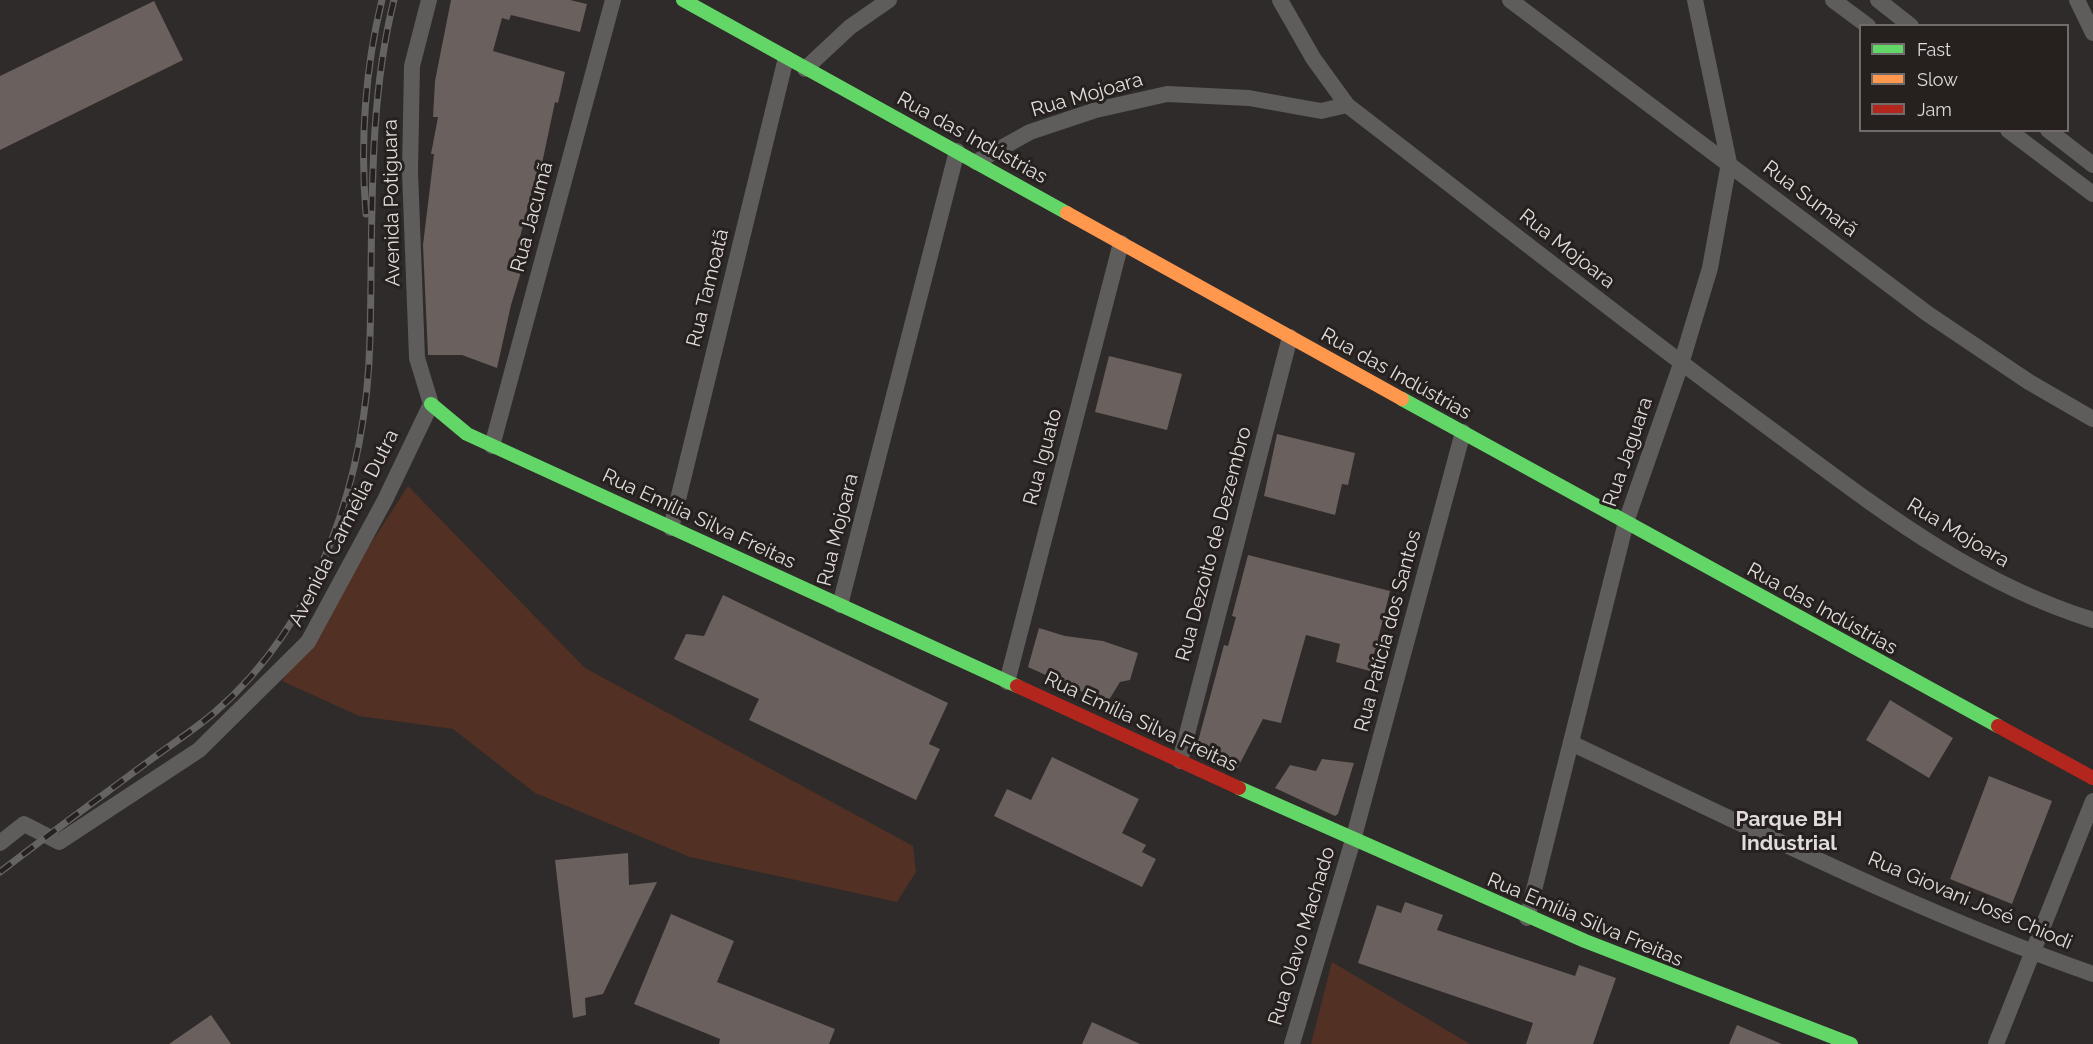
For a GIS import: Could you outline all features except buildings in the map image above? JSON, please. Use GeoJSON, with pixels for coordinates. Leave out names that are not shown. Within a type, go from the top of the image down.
{"type":"FeatureCollection","features":[{"type":"Feature","properties":{"kind":"street","name":"Avenida Potiguara"},"geometry":{"type":"LineString","coordinates":[[429,0],[412,66],[410,171],[417,358],[430,404]]}},
{"type":"Feature","properties":{"kind":"street","name":"Rua Jacumã"},"geometry":{"type":"LineString","coordinates":[[492,446],[613,0]]}},
{"type":"Feature","properties":{"kind":"street","name":"Rua das Indústrias"},"geometry":{"type":"LineString","coordinates":[[683,0],[1290,337],[2093,778]]}},
{"type":"Feature","properties":{"kind":"street"},"geometry":{"type":"LineString","coordinates":[[805,69],[850,27],[888,0]]}},
{"type":"Feature","properties":{"kind":"street"},"geometry":{"type":"LineString","coordinates":[[1280,0],[1313,58],[1347,105]]}},
{"type":"Feature","properties":{"kind":"street","name":"Rua Sumarã"},"geometry":{"type":"LineString","coordinates":[[1510,0],[1928,314],[2030,382],[2093,419]]}},
{"type":"Feature","properties":{"kind":"street","name":"Rua Jaguara"},"geometry":{"type":"LineString","coordinates":[[1527,918],[1626,522],[1682,364],[1710,268],[1729,163],[1695,0]]}},
{"type":"Feature","properties":{"kind":"street"},"geometry":{"type":"LineString","coordinates":[[1833,0],[1865,24]]}},
{"type":"Feature","properties":{"kind":"street"},"geometry":{"type":"LineString","coordinates":[[1878,0],[1908,24]]}},
{"type":"Feature","properties":{"kind":"street"},"geometry":{"type":"LineString","coordinates":[[2077,0],[2093,33]]}},
{"type":"Feature","properties":{"kind":"street","name":"Rua Tamoatã"},"geometry":{"type":"LineString","coordinates":[[671,528],[786,58]]}},
{"type":"Feature","properties":{"kind":"street","name":"Rua Mojoara"},"geometry":{"type":"LineString","coordinates":[[976,162],[1030,132],[1096,110],[1167,94],[1249,98],[1321,111],[1347,105],[1682,364],[1918,537],[1988,578],[2048,606],[2093,620]]}},
{"type":"Feature","properties":{"kind":"street"},"geometry":{"type":"LineString","coordinates":[[2011,132],[2093,194]]}},
{"type":"Feature","properties":{"kind":"street"},"geometry":{"type":"LineString","coordinates":[[2051,132],[2093,165]]}},
{"type":"Feature","properties":{"kind":"street","name":"Rua Mojoara"},"geometry":{"type":"LineString","coordinates":[[840,605],[957,151]]}},
{"type":"Feature","properties":{"kind":"street","name":"Rua Iguato"},"geometry":{"type":"LineString","coordinates":[[1007,682],[1121,243]]}},
{"type":"Feature","properties":{"kind":"street","name":"Rua Dezoito de Dezembro"},"geometry":{"type":"LineString","coordinates":[[1180,761],[1290,337]]}},
{"type":"Feature","properties":{"kind":"street","name":"Rua Emília Silva Freitas"},"geometry":{"type":"LineString","coordinates":[[430,404],[467,434],[492,446],[1353,840],[1527,918],[1729,1001],[1851,1044]]}},
{"type":"Feature","properties":{"kind":"street","name":"Avenida Carmélia Dutra"},"geometry":{"type":"LineString","coordinates":[[0,843],[24,824],[59,842],[199,750],[309,642],[386,500],[430,404]]}},
{"type":"Feature","properties":{"kind":"street","name":"Rua Patícia dos Santos"},"geometry":{"type":"LineString","coordinates":[[1353,840],[1463,432]]}},
{"type":"Feature","properties":{"kind":"street","name":"Rua Giovani José Chiodi"},"geometry":{"type":"LineString","coordinates":[[1571,743],[1790,847],[2031,952],[2093,974]]}},
{"type":"Feature","properties":{"kind":"street"},"geometry":{"type":"LineString","coordinates":[[1996,1044],[2093,801]]}},
{"type":"Feature","properties":{"kind":"street","name":"Rua Olavo Machado"},"geometry":{"type":"LineString","coordinates":[[1292,1044],[1353,840]]}},
{"type":"Feature","properties":{"kind":"shaded area"},"geometry":{"type":"Polygon","coordinates":[[[408,486],[585,668],[913,846],[916,872],[897,902],[690,857],[535,793],[453,729],[359,716],[282,681],[408,486]]]}},
{"type":"Feature","properties":{"kind":"shaded area"},"geometry":{"type":"Polygon","coordinates":[[[1332,962],[1470,1044],[1311,1044],[1332,962]]]}},
{"type":"Feature","properties":{"kind":"railway"},"geometry":{"type":"LineString","coordinates":[[366,214],[365,106],[371,52],[382,0]]}},
{"type":"Feature","properties":{"kind":"railway"},"geometry":{"type":"LineString","coordinates":[[0,872],[215,712],[252,675],[284,634],[310,589],[331,542],[348,492],[367,389],[375,125],[385,40],[394,0]]}},
{"type":"Feature","properties":{"kind":"traffic: fast"},"geometry":{"type":"LineString","coordinates":[[683,0],[1067,213]]}},
{"type":"Feature","properties":{"kind":"traffic: fast"},"geometry":{"type":"LineString","coordinates":[[1402,399],[1998,726]]}},
{"type":"Feature","properties":{"kind":"traffic: fast"},"geometry":{"type":"LineString","coordinates":[[431,404],[467,434],[1017,686]]}},
{"type":"Feature","properties":{"kind":"traffic: fast"},"geometry":{"type":"LineString","coordinates":[[1239,788],[1585,941],[1851,1044]]}},
{"type":"Feature","properties":{"kind":"traffic: slow"},"geometry":{"type":"LineString","coordinates":[[1067,213],[1402,399]]}},
{"type":"Feature","properties":{"kind":"traffic: jam"},"geometry":{"type":"LineString","coordinates":[[1017,686],[1239,788]]}},
{"type":"Feature","properties":{"kind":"traffic: jam"},"geometry":{"type":"LineString","coordinates":[[1998,726],[2093,778]]}},
{"type":"Feature","properties":{"kind":"district","name":"Parque BH Industrial"},"geometry":{"type":"Point","coordinates":[1789,832]}}]}
